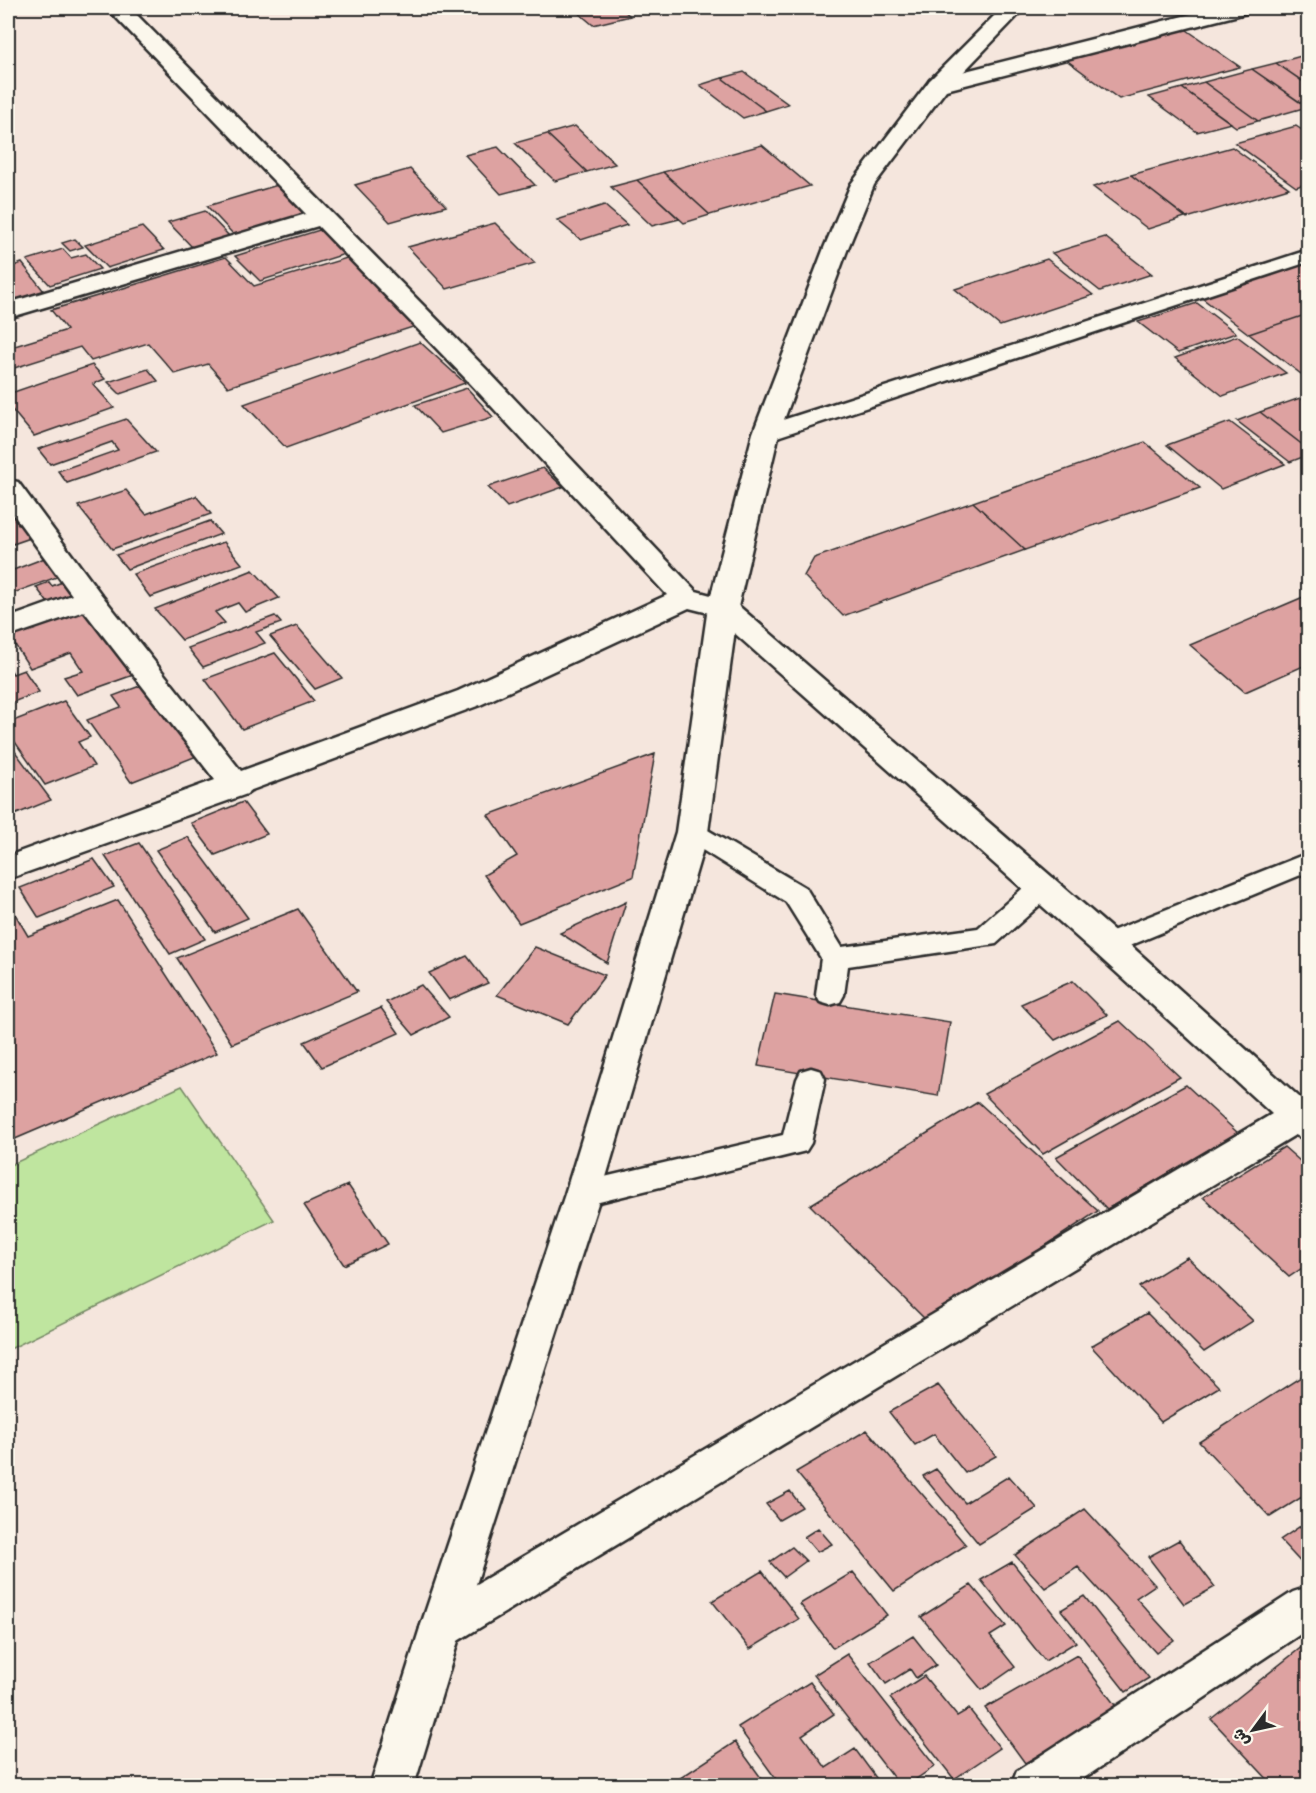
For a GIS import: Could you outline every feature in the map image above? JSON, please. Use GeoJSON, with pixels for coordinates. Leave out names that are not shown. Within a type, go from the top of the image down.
{"type":"FeatureCollection","features":[{"type":"Feature","properties":{"kind":"street"},"geometry":{"type":"LineString","coordinates":[[118,8],[478,376],[686,598],[723,607],[1107,944],[1303,1121],[441,1628]]}},
{"type":"Feature","properties":{"kind":"street"},"geometry":{"type":"LineString","coordinates":[[392,1785],[583,1194],[692,832],[723,607],[766,433],[836,248],[863,184],[938,85],[1014,8]]}},
{"type":"Feature","properties":{"kind":"street"},"geometry":{"type":"LineString","coordinates":[[938,85],[1238,8]]}},
{"type":"Feature","properties":{"kind":"street"},"geometry":{"type":"LineString","coordinates":[[8,311],[322,217]]}},
{"type":"Feature","properties":{"kind":"street"},"geometry":{"type":"LineString","coordinates":[[8,489],[90,599],[236,786]]}},
{"type":"Feature","properties":{"kind":"street"},"geometry":{"type":"LineString","coordinates":[[8,868],[470,698],[686,598]]}},
{"type":"Feature","properties":{"kind":"street"},"geometry":{"type":"LineString","coordinates":[[8,628],[90,599]]}},
{"type":"Feature","properties":{"kind":"street"},"geometry":{"type":"LineString","coordinates":[[1033,1785],[1308,1606]]}},
{"type":"Feature","properties":{"kind":"lane"},"geometry":{"type":"LineString","coordinates":[[766,433],[1308,256]]}},
{"type":"Feature","properties":{"kind":"lane"},"geometry":{"type":"LineString","coordinates":[[692,832],[796,895],[835,958],[830,995]]}},
{"type":"Feature","properties":{"kind":"lane"},"geometry":{"type":"LineString","coordinates":[[1107,944],[1308,862]]}},
{"type":"Feature","properties":{"kind":"lane"},"geometry":{"type":"LineString","coordinates":[[835,958],[986,937],[1042,887]]}},
{"type":"Feature","properties":{"kind":"lane"},"geometry":{"type":"LineString","coordinates":[[583,1194],[796,1143],[812,1079]]}},
{"type":"Feature","properties":{"kind":"green space"},"geometry":{"type":"Polygon","coordinates":[[[182,1086],[274,1220],[8,1350],[8,1166],[182,1086]]]}},
{"type":"Feature","properties":{"kind":"building"},"geometry":{"type":"Polygon","coordinates":[[[573,8],[621,8],[630,16],[593,25],[573,8]]]}},
{"type":"Feature","properties":{"kind":"building"},"geometry":{"type":"Polygon","coordinates":[[[1184,28],[1240,67],[1119,99],[1065,59],[1184,28]]]}},
{"type":"Feature","properties":{"kind":"building"},"geometry":{"type":"Polygon","coordinates":[[[1301,56],[1308,61],[1308,85],[1276,63],[1301,56]]]}},
{"type":"Feature","properties":{"kind":"building"},"geometry":{"type":"Polygon","coordinates":[[[1276,63],[1308,85],[1308,108],[1252,69],[1276,63]]]}},
{"type":"Feature","properties":{"kind":"building"},"geometry":{"type":"Polygon","coordinates":[[[1252,69],[1307,107],[1258,121],[1204,82],[1252,69]]]}},
{"type":"Feature","properties":{"kind":"building"},"geometry":{"type":"Polygon","coordinates":[[[744,72],[788,104],[766,111],[722,78],[744,72]]]}},
{"type":"Feature","properties":{"kind":"building"},"geometry":{"type":"Polygon","coordinates":[[[722,78],[766,111],[743,118],[700,85],[722,78]]]}},
{"type":"Feature","properties":{"kind":"building"},"geometry":{"type":"Polygon","coordinates":[[[1204,82],[1258,121],[1236,127],[1182,88],[1204,82]]]}},
{"type":"Feature","properties":{"kind":"building"},"geometry":{"type":"Polygon","coordinates":[[[1182,88],[1231,123],[1197,132],[1149,97],[1182,88]]]}},
{"type":"Feature","properties":{"kind":"building"},"geometry":{"type":"Polygon","coordinates":[[[575,126],[615,164],[587,172],[547,134],[575,126]]]}},
{"type":"Feature","properties":{"kind":"building"},"geometry":{"type":"Polygon","coordinates":[[[1296,126],[1308,134],[1308,183],[1296,187],[1235,143],[1296,126]]]}},
{"type":"Feature","properties":{"kind":"building"},"geometry":{"type":"Polygon","coordinates":[[[547,134],[587,172],[555,181],[515,143],[547,134]]]}},
{"type":"Feature","properties":{"kind":"building"},"geometry":{"type":"Polygon","coordinates":[[[762,145],[810,186],[710,215],[663,172],[762,145]]]}},
{"type":"Feature","properties":{"kind":"building"},"geometry":{"type":"Polygon","coordinates":[[[498,147],[535,185],[501,194],[465,155],[498,147]]]}},
{"type":"Feature","properties":{"kind":"building"},"geometry":{"type":"Polygon","coordinates":[[[1232,147],[1289,188],[1187,218],[1131,175],[1232,147]]]}},
{"type":"Feature","properties":{"kind":"building"},"geometry":{"type":"Polygon","coordinates":[[[410,169],[446,206],[390,222],[355,185],[410,169]]]}},
{"type":"Feature","properties":{"kind":"building"},"geometry":{"type":"Polygon","coordinates":[[[663,172],[710,215],[684,223],[637,180],[663,172]]]}},
{"type":"Feature","properties":{"kind":"building"},"geometry":{"type":"Polygon","coordinates":[[[1131,175],[1185,217],[1148,229],[1093,187],[1131,175]]]}},
{"type":"Feature","properties":{"kind":"building"},"geometry":{"type":"Polygon","coordinates":[[[637,180],[679,219],[652,226],[611,187],[637,180]]]}},
{"type":"Feature","properties":{"kind":"building"},"geometry":{"type":"Polygon","coordinates":[[[281,184],[313,217],[234,235],[207,206],[281,184]]]}},
{"type":"Feature","properties":{"kind":"building"},"geometry":{"type":"Polygon","coordinates":[[[604,205],[627,225],[581,240],[557,220],[604,205]]]}},
{"type":"Feature","properties":{"kind":"building"},"geometry":{"type":"Polygon","coordinates":[[[205,211],[230,237],[193,248],[168,222],[205,211]]]}},
{"type":"Feature","properties":{"kind":"building"},"geometry":{"type":"Polygon","coordinates":[[[495,223],[535,263],[447,289],[408,247],[495,223]]]}},
{"type":"Feature","properties":{"kind":"building"},"geometry":{"type":"Polygon","coordinates":[[[142,227],[164,250],[107,268],[85,245],[142,227]]]}},
{"type":"Feature","properties":{"kind":"building"},"geometry":{"type":"Polygon","coordinates":[[[326,228],[351,252],[260,281],[235,256],[326,228]]]}},
{"type":"Feature","properties":{"kind":"building"},"geometry":{"type":"Polygon","coordinates":[[[1105,237],[1152,274],[1100,291],[1052,253],[1105,237]]]}},
{"type":"Feature","properties":{"kind":"building"},"geometry":{"type":"Polygon","coordinates":[[[75,239],[83,247],[70,251],[62,243],[75,239]]]}},
{"type":"Feature","properties":{"kind":"building"},"geometry":{"type":"Polygon","coordinates":[[[63,249],[71,258],[86,254],[100,269],[50,285],[27,260],[63,249]]]}},
{"type":"Feature","properties":{"kind":"building"},"geometry":{"type":"Polygon","coordinates":[[[226,257],[254,286],[350,257],[419,325],[228,387],[208,364],[175,374],[148,343],[91,361],[80,347],[8,370],[8,348],[67,330],[51,310],[226,257]]]}},
{"type":"Feature","properties":{"kind":"building"},"geometry":{"type":"Polygon","coordinates":[[[1047,259],[1093,295],[1000,326],[955,289],[1047,259]]]}},
{"type":"Feature","properties":{"kind":"building"},"geometry":{"type":"Polygon","coordinates":[[[1308,259],[1308,314],[1249,334],[1198,295],[1308,259]]]}},
{"type":"Feature","properties":{"kind":"building"},"geometry":{"type":"Polygon","coordinates":[[[22,263],[47,295],[8,307],[8,268],[22,263]]]}},
{"type":"Feature","properties":{"kind":"building"},"geometry":{"type":"Polygon","coordinates":[[[1197,303],[1236,333],[1178,353],[1138,322],[1197,303]]]}},
{"type":"Feature","properties":{"kind":"building"},"geometry":{"type":"Polygon","coordinates":[[[1308,314],[1308,372],[1301,374],[1249,334],[1308,314]]]}},
{"type":"Feature","properties":{"kind":"building"},"geometry":{"type":"Polygon","coordinates":[[[1237,336],[1286,373],[1223,396],[1175,358],[1237,336]]]}},
{"type":"Feature","properties":{"kind":"building"},"geometry":{"type":"Polygon","coordinates":[[[420,342],[465,383],[286,448],[244,404],[420,342]]]}},
{"type":"Feature","properties":{"kind":"building"},"geometry":{"type":"Polygon","coordinates":[[[92,365],[105,379],[93,384],[114,408],[34,436],[8,405],[8,394],[92,365]]]}},
{"type":"Feature","properties":{"kind":"building"},"geometry":{"type":"Polygon","coordinates":[[[148,369],[158,381],[120,394],[108,382],[148,369]]]}},
{"type":"Feature","properties":{"kind":"building"},"geometry":{"type":"Polygon","coordinates":[[[467,388],[493,417],[441,433],[415,405],[467,388]]]}},
{"type":"Feature","properties":{"kind":"building"},"geometry":{"type":"Polygon","coordinates":[[[1300,398],[1308,404],[1308,449],[1260,412],[1300,398]]]}},
{"type":"Feature","properties":{"kind":"building"},"geometry":{"type":"Polygon","coordinates":[[[1260,412],[1308,449],[1308,455],[1290,462],[1237,421],[1260,412]]]}},
{"type":"Feature","properties":{"kind":"building"},"geometry":{"type":"Polygon","coordinates":[[[126,419],[156,452],[67,483],[58,471],[118,450],[112,442],[50,464],[38,449],[126,419]]]}},
{"type":"Feature","properties":{"kind":"building"},"geometry":{"type":"Polygon","coordinates":[[[1230,422],[1285,464],[1221,489],[1167,445],[1230,422]]]}},
{"type":"Feature","properties":{"kind":"building"},"geometry":{"type":"Polygon","coordinates":[[[1145,442],[1200,488],[1025,550],[973,502],[1145,442]]]}},
{"type":"Feature","properties":{"kind":"building"},"geometry":{"type":"Polygon","coordinates":[[[543,468],[563,487],[507,507],[488,487],[543,468]]]}},
{"type":"Feature","properties":{"kind":"building"},"geometry":{"type":"Polygon","coordinates":[[[126,490],[146,514],[196,496],[211,514],[112,549],[78,506],[126,490]]]}},
{"type":"Feature","properties":{"kind":"building"},"geometry":{"type":"Polygon","coordinates":[[[8,495],[36,536],[13,544],[8,536],[8,495]]]}},
{"type":"Feature","properties":{"kind":"building"},"geometry":{"type":"Polygon","coordinates":[[[973,502],[1025,550],[843,616],[804,576],[814,558],[973,502]]]}},
{"type":"Feature","properties":{"kind":"building"},"geometry":{"type":"Polygon","coordinates":[[[210,521],[221,534],[127,569],[116,555],[210,521]]]}},
{"type":"Feature","properties":{"kind":"building"},"geometry":{"type":"Polygon","coordinates":[[[224,542],[242,564],[150,597],[133,574],[224,542]]]}},
{"type":"Feature","properties":{"kind":"building"},"geometry":{"type":"Polygon","coordinates":[[[50,556],[65,574],[8,595],[8,572],[50,556]]]}},
{"type":"Feature","properties":{"kind":"building"},"geometry":{"type":"Polygon","coordinates":[[[253,570],[279,598],[245,612],[238,603],[215,612],[225,623],[182,640],[155,609],[253,570]]]}},
{"type":"Feature","properties":{"kind":"building"},"geometry":{"type":"Polygon","coordinates":[[[70,579],[79,592],[48,603],[36,587],[49,582],[52,586],[70,579]]]}},
{"type":"Feature","properties":{"kind":"building"},"geometry":{"type":"Polygon","coordinates":[[[1308,595],[1308,664],[1245,692],[1190,645],[1308,595]]]}},
{"type":"Feature","properties":{"kind":"building"},"geometry":{"type":"Polygon","coordinates":[[[90,608],[136,674],[77,695],[64,677],[83,671],[71,653],[30,668],[8,634],[90,608]]]}},
{"type":"Feature","properties":{"kind":"building"},"geometry":{"type":"Polygon","coordinates":[[[275,616],[281,623],[256,632],[265,643],[203,667],[188,648],[275,616]]]}},
{"type":"Feature","properties":{"kind":"building"},"geometry":{"type":"Polygon","coordinates":[[[297,626],[342,678],[315,689],[270,636],[297,626]]]}},
{"type":"Feature","properties":{"kind":"building"},"geometry":{"type":"Polygon","coordinates":[[[275,653],[314,701],[242,729],[205,679],[275,653]]]}},
{"type":"Feature","properties":{"kind":"building"},"geometry":{"type":"Polygon","coordinates":[[[8,666],[13,674],[24,670],[39,692],[8,704],[8,666]]]}},
{"type":"Feature","properties":{"kind":"building"},"geometry":{"type":"Polygon","coordinates":[[[148,683],[202,754],[131,782],[87,720],[121,707],[113,696],[148,683]]]}},
{"type":"Feature","properties":{"kind":"building"},"geometry":{"type":"Polygon","coordinates":[[[64,701],[90,737],[78,742],[94,766],[45,785],[8,732],[8,723],[64,701]]]}},
{"type":"Feature","properties":{"kind":"building"},"geometry":{"type":"Polygon","coordinates":[[[8,742],[51,800],[9,817],[8,816],[8,742]]]}},
{"type":"Feature","properties":{"kind":"building"},"geometry":{"type":"Polygon","coordinates":[[[655,754],[633,877],[519,923],[484,875],[517,856],[488,815],[655,754]]]}},
{"type":"Feature","properties":{"kind":"building"},"geometry":{"type":"Polygon","coordinates":[[[243,802],[267,834],[215,855],[191,823],[243,802]]]}},
{"type":"Feature","properties":{"kind":"building"},"geometry":{"type":"Polygon","coordinates":[[[188,837],[248,918],[215,932],[156,850],[188,837]]]}},
{"type":"Feature","properties":{"kind":"building"},"geometry":{"type":"Polygon","coordinates":[[[139,843],[205,939],[170,954],[105,856],[139,843]]]}},
{"type":"Feature","properties":{"kind":"building"},"geometry":{"type":"Polygon","coordinates":[[[94,859],[114,887],[39,918],[20,888],[94,859]]]}},
{"type":"Feature","properties":{"kind":"building"},"geometry":{"type":"Polygon","coordinates":[[[118,900],[217,1053],[8,1142],[8,902],[28,936],[118,900]]]}},
{"type":"Feature","properties":{"kind":"building"},"geometry":{"type":"Polygon","coordinates":[[[626,902],[607,963],[560,933],[626,902]]]}},
{"type":"Feature","properties":{"kind":"building"},"geometry":{"type":"Polygon","coordinates":[[[298,909],[357,992],[232,1044],[177,958],[298,909]]]}},
{"type":"Feature","properties":{"kind":"building"},"geometry":{"type":"Polygon","coordinates":[[[535,947],[605,975],[568,1024],[497,995],[535,947]]]}},
{"type":"Feature","properties":{"kind":"building"},"geometry":{"type":"Polygon","coordinates":[[[467,956],[488,983],[449,1000],[429,973],[467,956]]]}},
{"type":"Feature","properties":{"kind":"building"},"geometry":{"type":"Polygon","coordinates":[[[1073,981],[1107,1015],[1055,1040],[1021,1004],[1073,981]]]}},
{"type":"Feature","properties":{"kind":"building"},"geometry":{"type":"Polygon","coordinates":[[[421,985],[449,1017],[414,1035],[386,1002],[421,985]]]}},
{"type":"Feature","properties":{"kind":"building"},"geometry":{"type":"Polygon","coordinates":[[[775,994],[950,1022],[938,1096],[758,1066],[775,994]]]}},
{"type":"Feature","properties":{"kind":"building"},"geometry":{"type":"Polygon","coordinates":[[[381,1008],[399,1033],[322,1067],[304,1042],[381,1008]]]}},
{"type":"Feature","properties":{"kind":"building"},"geometry":{"type":"Polygon","coordinates":[[[1120,1021],[1180,1077],[1043,1154],[984,1094],[1120,1021]]]}},
{"type":"Feature","properties":{"kind":"building"},"geometry":{"type":"Polygon","coordinates":[[[1186,1085],[1238,1133],[1107,1209],[1056,1157],[1186,1085]]]}},
{"type":"Feature","properties":{"kind":"building"},"geometry":{"type":"Polygon","coordinates":[[[978,1102],[1098,1211],[929,1323],[810,1205],[978,1102]]]}},
{"type":"Feature","properties":{"kind":"building"},"geometry":{"type":"Polygon","coordinates":[[[1284,1147],[1308,1168],[1308,1264],[1289,1277],[1203,1197],[1284,1147]]]}},
{"type":"Feature","properties":{"kind":"building"},"geometry":{"type":"Polygon","coordinates":[[[348,1185],[388,1244],[344,1265],[304,1205],[348,1185]]]}},
{"type":"Feature","properties":{"kind":"building"},"geometry":{"type":"Polygon","coordinates":[[[1187,1257],[1253,1321],[1204,1352],[1139,1287],[1187,1257]]]}},
{"type":"Feature","properties":{"kind":"building"},"geometry":{"type":"Polygon","coordinates":[[[1147,1313],[1219,1387],[1161,1422],[1091,1346],[1147,1313]]]}},
{"type":"Feature","properties":{"kind":"building"},"geometry":{"type":"Polygon","coordinates":[[[1304,1375],[1308,1380],[1308,1503],[1302,1497],[1270,1517],[1199,1442],[1304,1375]]]}},
{"type":"Feature","properties":{"kind":"building"},"geometry":{"type":"Polygon","coordinates":[[[938,1385],[996,1456],[965,1473],[934,1434],[915,1445],[889,1412],[938,1385]]]}},
{"type":"Feature","properties":{"kind":"building"},"geometry":{"type":"Polygon","coordinates":[[[867,1430],[966,1545],[894,1591],[796,1472],[867,1430]]]}},
{"type":"Feature","properties":{"kind":"building"},"geometry":{"type":"Polygon","coordinates":[[[936,1469],[965,1503],[1009,1476],[1037,1508],[979,1544],[923,1476],[936,1469]]]}},
{"type":"Feature","properties":{"kind":"building"},"geometry":{"type":"Polygon","coordinates":[[[790,1491],[802,1507],[779,1520],[766,1504],[790,1491]]]}},
{"type":"Feature","properties":{"kind":"building"},"geometry":{"type":"Polygon","coordinates":[[[1085,1509],[1155,1585],[1136,1598],[1174,1640],[1156,1653],[1078,1567],[1045,1588],[1015,1555],[1085,1509]]]}},
{"type":"Feature","properties":{"kind":"building"},"geometry":{"type":"Polygon","coordinates":[[[1308,1521],[1308,1570],[1280,1540],[1308,1521]]]}},
{"type":"Feature","properties":{"kind":"building"},"geometry":{"type":"Polygon","coordinates":[[[818,1528],[832,1544],[817,1552],[804,1537],[818,1528]]]}},
{"type":"Feature","properties":{"kind":"building"},"geometry":{"type":"Polygon","coordinates":[[[1179,1540],[1215,1587],[1184,1604],[1148,1557],[1179,1540]]]}},
{"type":"Feature","properties":{"kind":"building"},"geometry":{"type":"Polygon","coordinates":[[[792,1547],[806,1561],[784,1577],[770,1562],[792,1547]]]}},
{"type":"Feature","properties":{"kind":"building"},"geometry":{"type":"Polygon","coordinates":[[[1012,1562],[1076,1642],[1045,1661],[981,1580],[1012,1562]]]}},
{"type":"Feature","properties":{"kind":"building"},"geometry":{"type":"Polygon","coordinates":[[[762,1571],[799,1619],[750,1649],[712,1601],[762,1571]]]}},
{"type":"Feature","properties":{"kind":"building"},"geometry":{"type":"Polygon","coordinates":[[[853,1572],[887,1615],[833,1648],[800,1604],[853,1572]]]}},
{"type":"Feature","properties":{"kind":"building"},"geometry":{"type":"Polygon","coordinates":[[[971,1585],[1006,1626],[990,1636],[1015,1667],[982,1690],[921,1617],[971,1585]]]}},
{"type":"Feature","properties":{"kind":"building"},"geometry":{"type":"Polygon","coordinates":[[[1084,1596],[1149,1678],[1126,1692],[1061,1610],[1084,1596]]]}},
{"type":"Feature","properties":{"kind":"building"},"geometry":{"type":"Polygon","coordinates":[[[913,1636],[936,1665],[916,1678],[910,1669],[886,1684],[870,1662],[913,1636]]]}},
{"type":"Feature","properties":{"kind":"building"},"geometry":{"type":"Polygon","coordinates":[[[1308,1642],[1308,1786],[1274,1786],[1211,1719],[1308,1642]]]}},
{"type":"Feature","properties":{"kind":"building"},"geometry":{"type":"Polygon","coordinates":[[[847,1654],[935,1766],[906,1786],[900,1786],[814,1675],[847,1654]]]}},
{"type":"Feature","properties":{"kind":"building"},"geometry":{"type":"Polygon","coordinates":[[[1077,1655],[1118,1709],[1025,1763],[985,1708],[1077,1655]]]}},
{"type":"Feature","properties":{"kind":"building"},"geometry":{"type":"Polygon","coordinates":[[[924,1676],[957,1716],[969,1709],[1000,1748],[954,1779],[890,1698],[924,1676]]]}},
{"type":"Feature","properties":{"kind":"building"},"geometry":{"type":"Polygon","coordinates":[[[810,1682],[834,1714],[802,1735],[826,1768],[855,1749],[882,1786],[781,1786],[738,1727],[810,1682]]]}},
{"type":"Feature","properties":{"kind":"building"},"geometry":{"type":"Polygon","coordinates":[[[735,1742],[767,1786],[668,1786],[735,1742]]]}}]}
